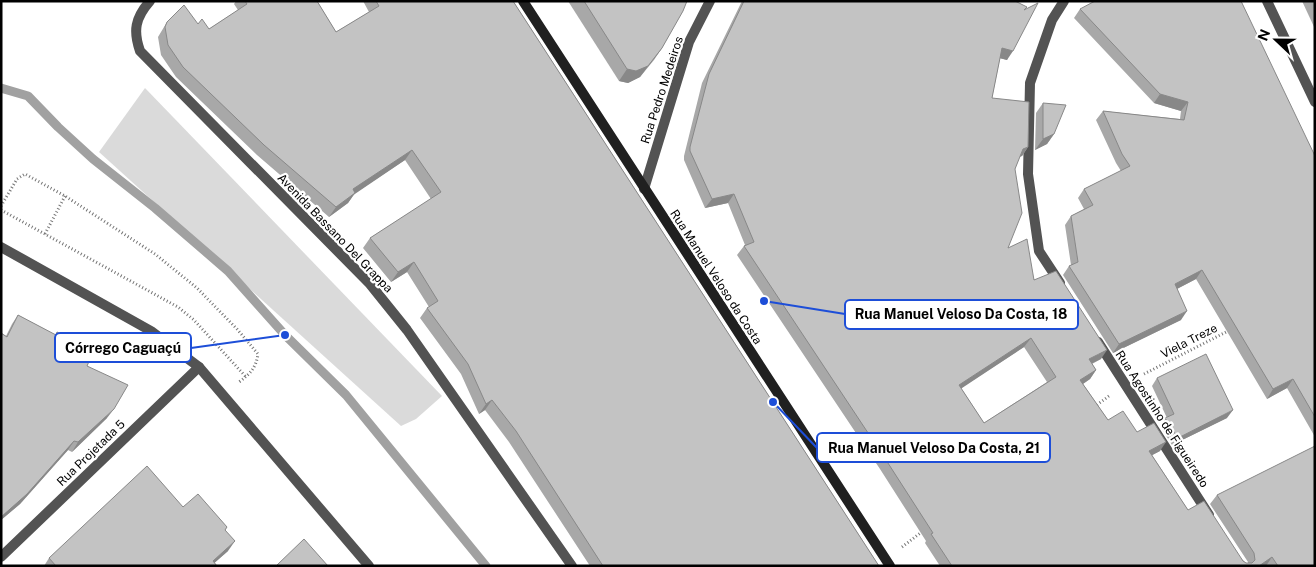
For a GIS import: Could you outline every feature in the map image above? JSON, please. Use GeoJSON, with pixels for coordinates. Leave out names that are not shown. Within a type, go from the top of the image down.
{"type":"FeatureCollection","features":[{"type":"Feature","properties":{"kind":"main road","name":"Rua Manuel Veloso da Costa"},"geometry":{"type":"LineString","coordinates":[[522,1],[888,562]]}},
{"type":"Feature","properties":{"kind":"street","name":"Rua Pedro Medeiros"},"geometry":{"type":"LineString","coordinates":[[644,189],[689,42],[710,1]]}},
{"type":"Feature","properties":{"kind":"street"},"geometry":{"type":"LineString","coordinates":[[1064,1],[1052,20],[1030,83],[1028,174],[1039,251],[1066,292]]}},
{"type":"Feature","properties":{"kind":"street"},"geometry":{"type":"LineString","coordinates":[[1267,1],[1315,102]]}},
{"type":"Feature","properties":{"kind":"street","name":"Avenida Bassano Del Grappa"},"geometry":{"type":"LineString","coordinates":[[149,3],[138,19],[135,36],[140,52],[370,284],[407,330],[572,566]]}},
{"type":"Feature","properties":{"kind":"street"},"geometry":{"type":"LineString","coordinates":[[1,247],[151,331],[199,367],[369,566]]}},
{"type":"Feature","properties":{"kind":"street","name":"Rua Agostinho de Figueiredo"},"geometry":{"type":"LineString","coordinates":[[1093,334],[1216,524]]}},
{"type":"Feature","properties":{"kind":"street","name":"Rua Projetada 5"},"geometry":{"type":"LineString","coordinates":[[1,557],[199,367]]}},
{"type":"Feature","properties":{"kind":"path"},"geometry":{"type":"LineString","coordinates":[[1,206],[17,180],[25,174],[65,196],[156,254],[197,288],[238,329],[258,354],[257,364],[246,377],[223,396]]}},
{"type":"Feature","properties":{"kind":"path"},"geometry":{"type":"LineString","coordinates":[[45,234],[65,196]]}},
{"type":"Feature","properties":{"kind":"path"},"geometry":{"type":"LineString","coordinates":[[1,210],[178,307],[194,320],[246,377]]}},
{"type":"Feature","properties":{"kind":"path","name":"Viela Treze"},"geometry":{"type":"LineString","coordinates":[[1093,407],[1125,384],[1237,327]]}},
{"type":"Feature","properties":{"kind":"path"},"geometry":{"type":"LineString","coordinates":[[888,562],[925,530]]}},
{"type":"Feature","properties":{"kind":"shaded area"},"geometry":{"type":"Polygon","coordinates":[[[145,88],[442,396],[416,419],[401,426],[99,152],[145,88]]]}},
{"type":"Feature","properties":{"kind":"building"},"geometry":{"type":"Polygon","coordinates":[[[245,1],[317,1],[336,32],[379,6],[376,1],[513,1],[879,566],[603,566],[516,431],[492,400],[486,404],[468,364],[427,308],[438,301],[414,262],[398,272],[370,238],[441,192],[412,150],[353,189],[355,193],[336,207],[264,145],[183,67],[168,45],[165,27],[167,22],[184,5],[198,24],[202,19],[209,29],[247,4],[245,1]]]}},
{"type":"Feature","properties":{"kind":"building"},"geometry":{"type":"Polygon","coordinates":[[[584,1],[687,1],[662,48],[648,66],[636,71],[627,69],[584,1]]]}},
{"type":"Feature","properties":{"kind":"building"},"geometry":{"type":"Polygon","coordinates":[[[744,1],[1015,1],[1027,7],[1024,10],[1038,3],[1013,51],[1002,48],[992,98],[1029,102],[1028,147],[1023,149],[1015,169],[1022,213],[1008,248],[1027,239],[1034,280],[1056,271],[1107,350],[1089,359],[1096,370],[1080,380],[1108,420],[1123,411],[1137,432],[1154,423],[1166,442],[1149,451],[1188,510],[1204,501],[1246,563],[1252,563],[1255,560],[1254,553],[1217,495],[1315,446],[1315,566],[1278,566],[1272,557],[1259,566],[952,566],[886,460],[744,246],[754,242],[734,194],[712,199],[690,151],[709,74],[744,1]],[[1031,338],[959,385],[984,423],[1056,377],[1031,338]]]}},
{"type":"Feature","properties":{"kind":"building"},"geometry":{"type":"Polygon","coordinates":[[[1095,1],[1241,1],[1315,156],[1315,417],[1293,379],[1273,389],[1202,270],[1175,284],[1187,311],[1119,344],[1069,266],[1078,262],[1071,216],[1093,205],[1084,189],[1130,166],[1122,154],[1103,111],[1184,120],[1188,102],[1160,94],[1080,9],[1095,1]]]}},
{"type":"Feature","properties":{"kind":"building"},"geometry":{"type":"Polygon","coordinates":[[[1043,103],[1066,105],[1054,134],[1043,139],[1043,103]]]}},
{"type":"Feature","properties":{"kind":"building"},"geometry":{"type":"Polygon","coordinates":[[[18,315],[56,335],[57,332],[94,350],[87,366],[128,385],[114,409],[78,442],[74,441],[27,494],[1,517],[1,333],[7,337],[18,315]]]}},
{"type":"Feature","properties":{"kind":"building"},"geometry":{"type":"Polygon","coordinates":[[[1206,354],[1233,410],[1178,438],[1165,418],[1174,414],[1157,378],[1206,354]]]}},
{"type":"Feature","properties":{"kind":"building"},"geometry":{"type":"Polygon","coordinates":[[[147,466],[183,507],[198,494],[227,527],[225,530],[235,541],[213,561],[217,566],[56,566],[49,558],[147,466]]]}},
{"type":"Feature","properties":{"kind":"building"},"geometry":{"type":"Polygon","coordinates":[[[304,539],[328,566],[276,566],[304,539]]]}},
{"type":"Feature","properties":{"kind":"waterway"},"geometry":{"type":"LineString","coordinates":[[1,88],[28,96],[93,159],[155,208],[228,271],[285,335],[346,395],[486,566]]}},
{"type":"Feature","properties":{"kind":"place","name":"Rua Manuel Veloso Da Costa, 18"},"geometry":{"type":"Point","coordinates":[764,301]}},
{"type":"Feature","properties":{"kind":"place","name":"Córrego Caguaçú"},"geometry":{"type":"Point","coordinates":[285,335]}},
{"type":"Feature","properties":{"kind":"place","name":"Rua Manuel Veloso Da Costa, 21"},"geometry":{"type":"Point","coordinates":[773,402]}}]}
